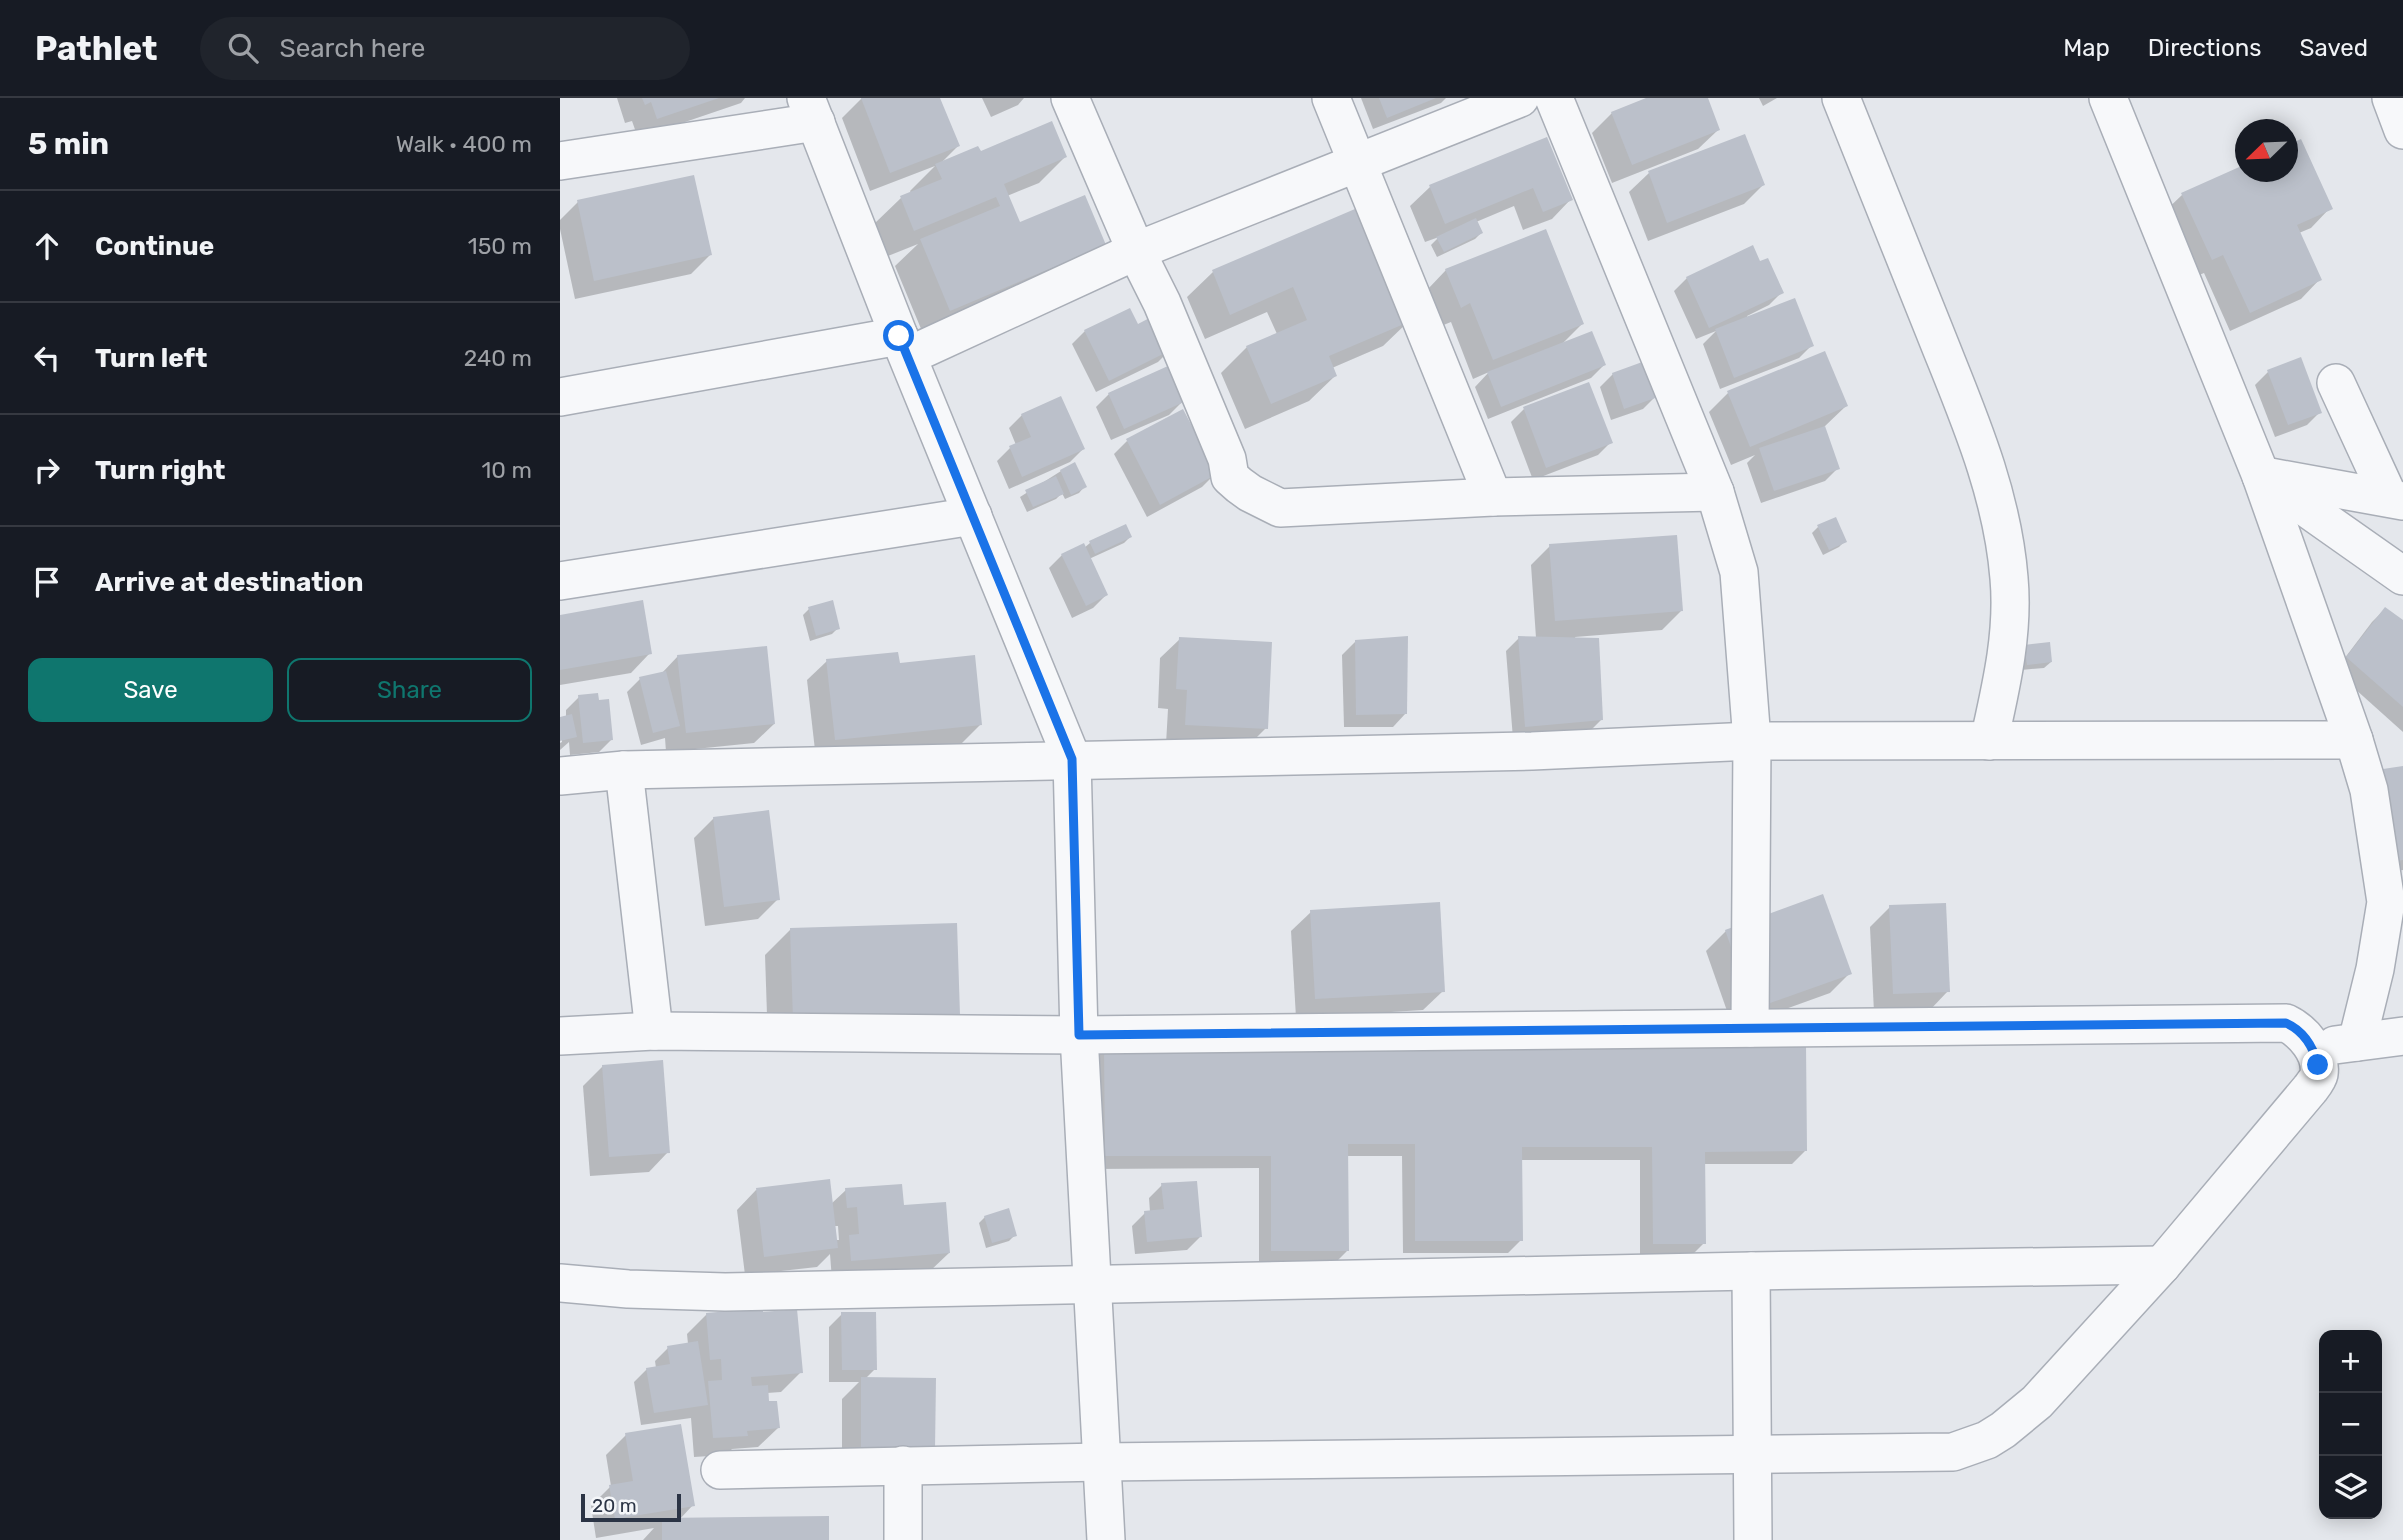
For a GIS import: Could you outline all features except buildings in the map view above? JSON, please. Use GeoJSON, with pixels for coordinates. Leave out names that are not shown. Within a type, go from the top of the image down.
{"type":"FeatureCollection","features":[{"type":"Feature","properties":{"kind":"street"},"geometry":{"type":"LineString","coordinates":[[1070,98],[1136,251],[1162,303],[1227,459],[1230,477],[1250,493],[1280,508],[1493,497],[1715,492]]}},
{"type":"Feature","properties":{"kind":"street"},"geometry":{"type":"LineString","coordinates":[[1331,98],[1493,497]]}},
{"type":"Feature","properties":{"kind":"street"},"geometry":{"type":"LineString","coordinates":[[560,397],[903,346],[1520,98]]}},
{"type":"Feature","properties":{"kind":"street"},"geometry":{"type":"LineString","coordinates":[[1554,98],[1715,492],[1739,572],[1752,741],[1750,1028]]}},
{"type":"Feature","properties":{"kind":"street"},"geometry":{"type":"LineString","coordinates":[[1841,98],[1982,449],[2002,522],[2009,579],[2010,621],[1989,741]]}},
{"type":"Feature","properties":{"kind":"street"},"geometry":{"type":"LineString","coordinates":[[2391,98],[2403,130]]}},
{"type":"Feature","properties":{"kind":"street"},"geometry":{"type":"LineString","coordinates":[[2114,100],[2261,476],[2369,790],[2386,902],[2375,969],[2357,1042]]}},
{"type":"Feature","properties":{"kind":"street"},"geometry":{"type":"LineString","coordinates":[[560,161],[811,110],[903,346],[1072,759],[1079,1035],[1106,1540]]}},
{"type":"Feature","properties":{"kind":"street"},"geometry":{"type":"LineString","coordinates":[[2336,383],[2396,499]]}},
{"type":"Feature","properties":{"kind":"street"},"geometry":{"type":"LineString","coordinates":[[2261,476],[2396,499]]}},
{"type":"Feature","properties":{"kind":"street"},"geometry":{"type":"LineString","coordinates":[[2261,476],[2403,576]]}},
{"type":"Feature","properties":{"kind":"street"},"geometry":{"type":"LineString","coordinates":[[560,581],[973,516]]}},
{"type":"Feature","properties":{"kind":"street"},"geometry":{"type":"LineString","coordinates":[[560,776],[624,770],[1532,751],[1752,741],[2354,740]]}},
{"type":"Feature","properties":{"kind":"street"},"geometry":{"type":"LineString","coordinates":[[624,770],[654,1031]]}},
{"type":"Feature","properties":{"kind":"street"},"geometry":{"type":"LineString","coordinates":[[560,1036],[654,1031],[1079,1035],[2286,1023],[2302,1033],[2312,1047],[2319,1073],[2310,1089],[2162,1265],[2037,1402],[2019,1419],[1987,1440],[1954,1452],[1102,1462],[720,1470]]}},
{"type":"Feature","properties":{"kind":"street"},"geometry":{"type":"LineString","coordinates":[[2312,1047],[2403,1037]]}},
{"type":"Feature","properties":{"kind":"street"},"geometry":{"type":"LineString","coordinates":[[560,1283],[628,1289],[725,1292],[2162,1265]]}},
{"type":"Feature","properties":{"kind":"street"},"geometry":{"type":"LineString","coordinates":[[1751,1271],[1753,1540]]}},
{"type":"Feature","properties":{"kind":"street"},"geometry":{"type":"LineString","coordinates":[[903,1465],[903,1540]]}},
{"type":"Feature","properties":{"kind":"route"},"geometry":{"type":"LineString","coordinates":[[899,336],[1072,759],[1079,1035],[2286,1023],[2302,1033],[2312,1047],[2318,1065]]}}]}
